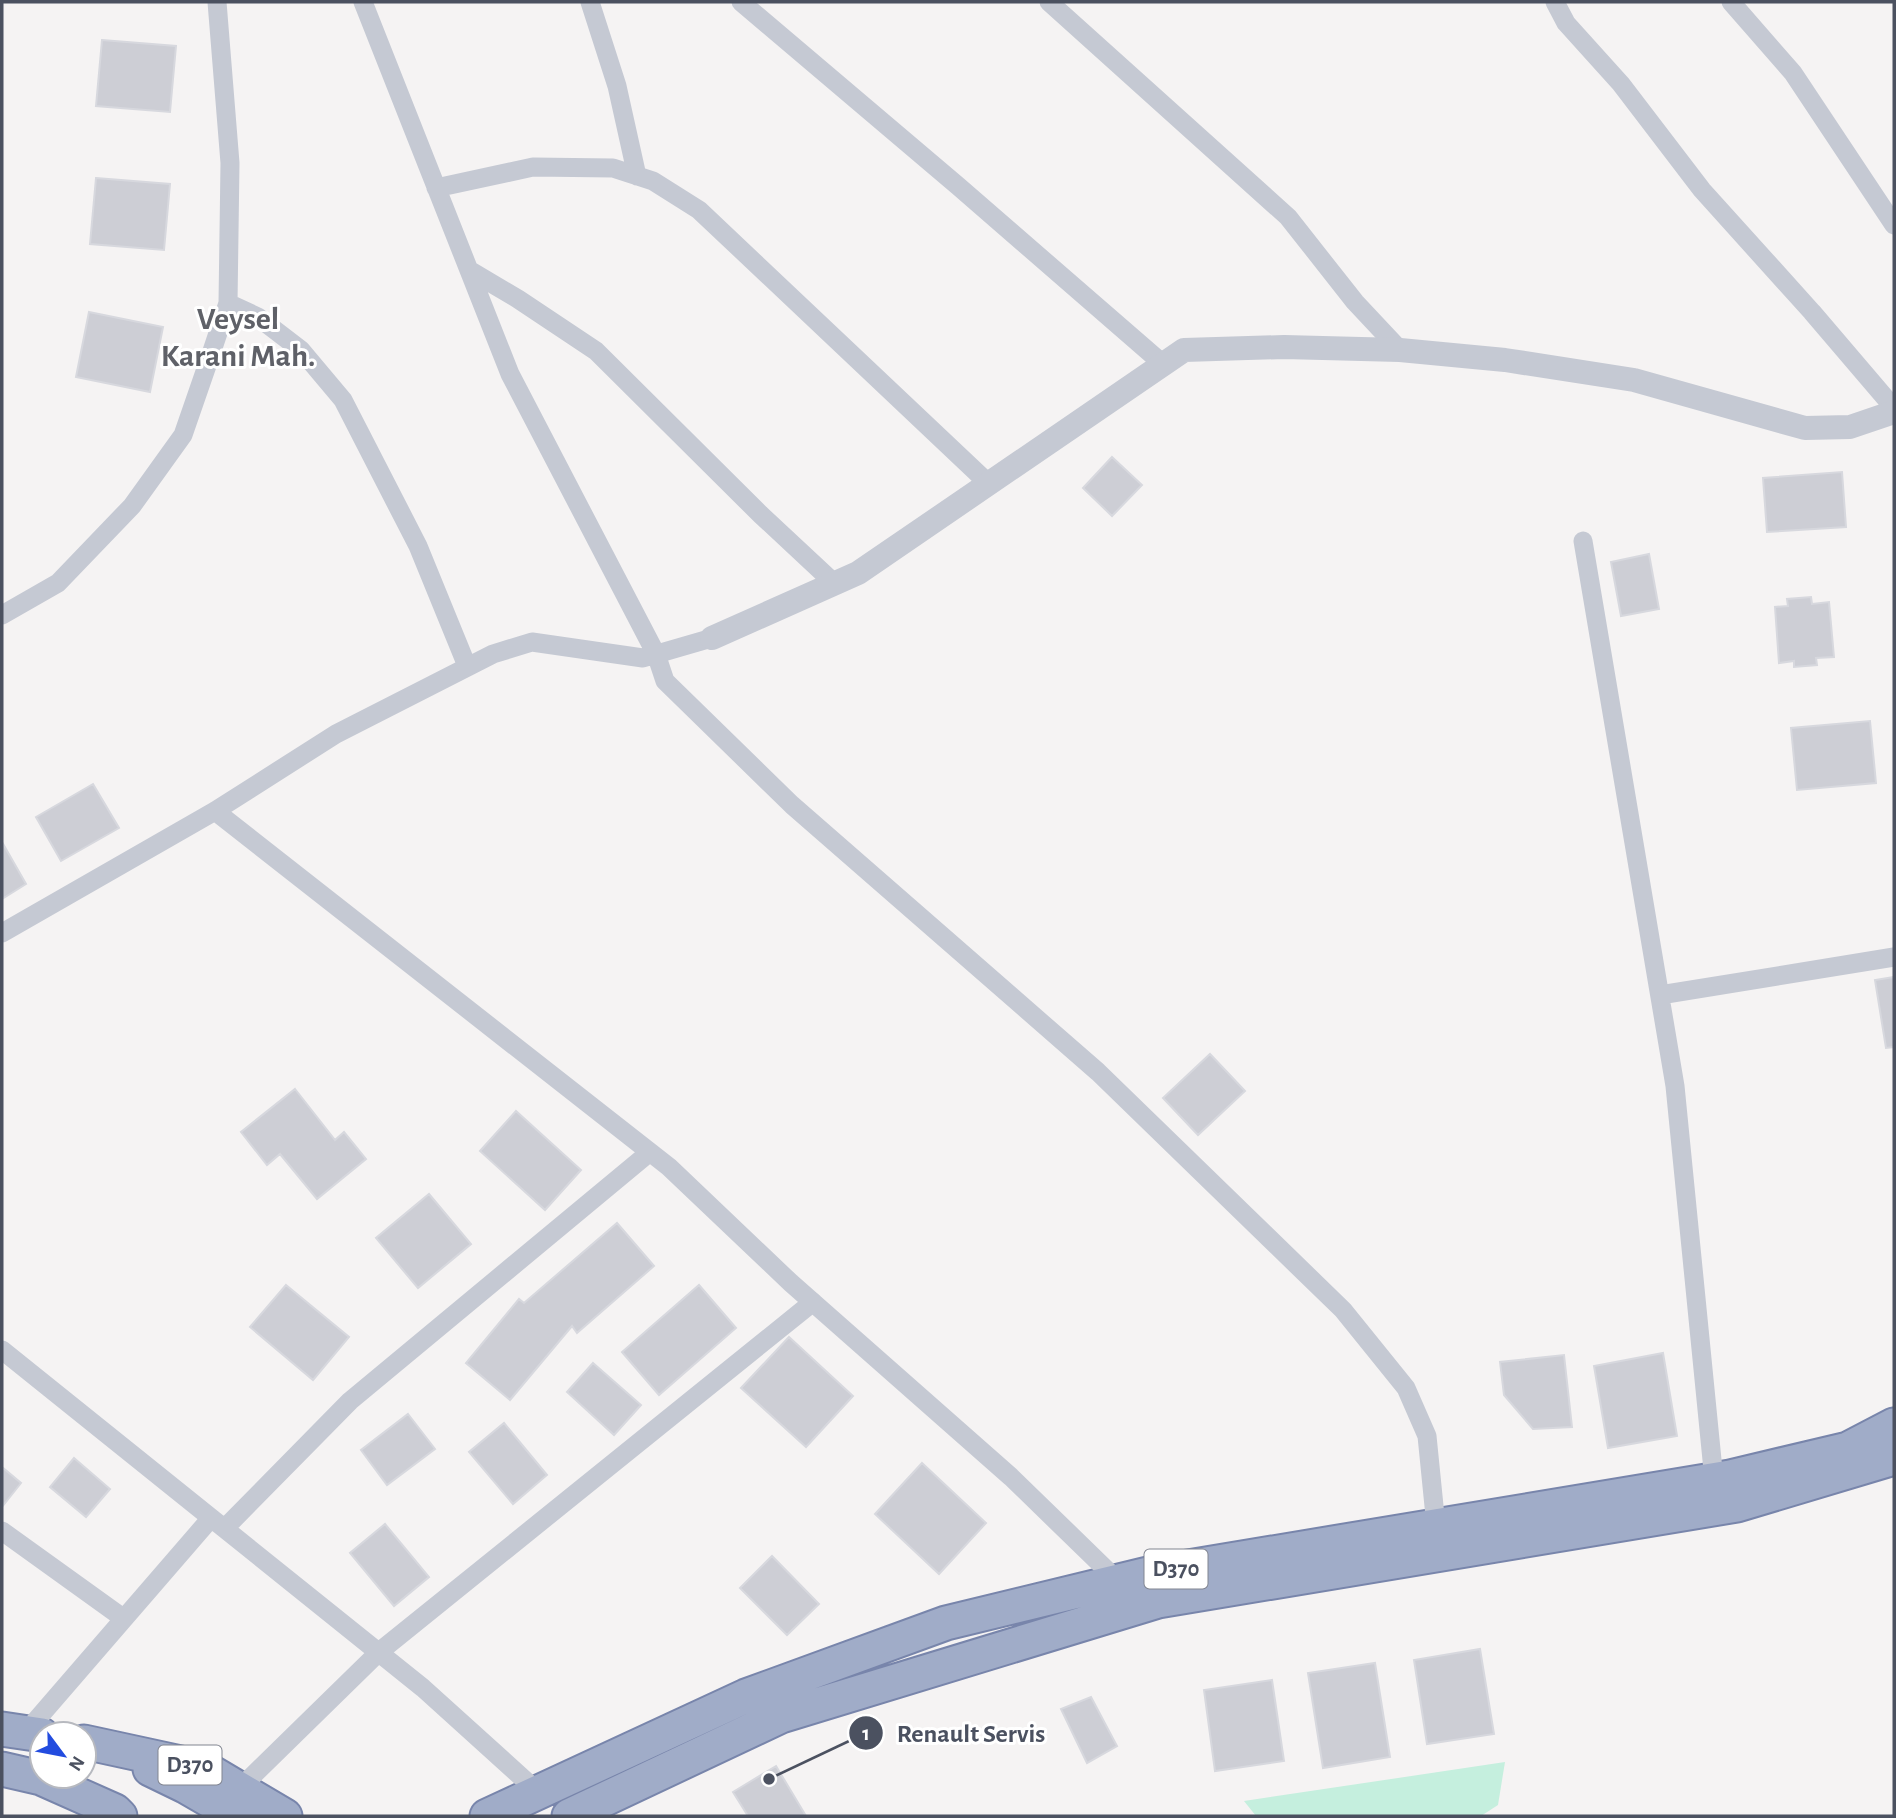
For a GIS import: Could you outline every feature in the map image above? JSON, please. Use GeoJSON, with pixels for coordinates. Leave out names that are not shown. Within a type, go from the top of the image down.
{"type":"FeatureCollection","features":[{"type":"Feature","properties":{"kind":"highway","name":"D370"},"geometry":{"type":"LineString","coordinates":[[487,1816],[746,1696],[946,1623],[1152,1573],[1714,1480],[1848,1449],[1894,1425]]}},
{"type":"Feature","properties":{"kind":"highway","name":"D370"},"geometry":{"type":"LineString","coordinates":[[569,1816],[781,1716],[1158,1601],[1737,1504],[1894,1458]]}},
{"type":"Feature","properties":{"kind":"highway","name":"D370"},"geometry":{"type":"LineString","coordinates":[[98,1745],[204,1768],[238,1803],[285,1816]]}},
{"type":"Feature","properties":{"kind":"highway"},"geometry":{"type":"LineString","coordinates":[[2,1769],[41,1778],[118,1815]]}},
{"type":"Feature","properties":{"kind":"street"},"geometry":{"type":"LineString","coordinates":[[2,615],[58,583],[132,506],[183,435],[228,303],[230,163],[217,2]]}},
{"type":"Feature","properties":{"kind":"street"},"geometry":{"type":"LineString","coordinates":[[363,2],[510,374],[656,654],[665,681],[792,805],[1098,1072],[1343,1310],[1406,1388],[1427,1436],[1436,1526]]}},
{"type":"Feature","properties":{"kind":"street"},"geometry":{"type":"LineString","coordinates":[[590,2],[617,86],[637,176]]}},
{"type":"Feature","properties":{"kind":"street"},"geometry":{"type":"LineString","coordinates":[[741,2],[1163,365]]}},
{"type":"Feature","properties":{"kind":"street"},"geometry":{"type":"LineString","coordinates":[[1049,2],[1288,217],[1355,302],[1400,351]]}},
{"type":"Feature","properties":{"kind":"street"},"geometry":{"type":"LineString","coordinates":[[2,933],[215,811],[336,734],[493,654],[532,642],[643,658],[712,638],[858,573],[1184,349],[1284,347],[1400,351],[1505,360],[1634,380],[1805,428],[1850,427],[1894,410],[1812,312],[1702,190],[1621,84],[1566,23],[1555,2]]}},
{"type":"Feature","properties":{"kind":"street"},"geometry":{"type":"LineString","coordinates":[[1731,2],[1793,73],[1894,225]]}},
{"type":"Feature","properties":{"kind":"street"},"geometry":{"type":"LineString","coordinates":[[436,188],[533,167],[613,168],[653,181],[699,210],[989,484]]}},
{"type":"Feature","properties":{"kind":"street"},"geometry":{"type":"LineString","coordinates":[[469,270],[596,351],[750,505],[834,583]]}},
{"type":"Feature","properties":{"kind":"street"},"geometry":{"type":"LineString","coordinates":[[228,303],[258,317],[300,350],[343,400],[418,546],[467,666]]}},
{"type":"Feature","properties":{"kind":"street"},"geometry":{"type":"LineString","coordinates":[[1583,541],[1675,1086],[1714,1480]]}},
{"type":"Feature","properties":{"kind":"street"},"geometry":{"type":"LineString","coordinates":[[215,811],[669,1167],[813,1302],[1011,1476],[1118,1581]]}},
{"type":"Feature","properties":{"kind":"street"},"geometry":{"type":"LineString","coordinates":[[1660,995],[1894,957]]}},
{"type":"Feature","properties":{"kind":"street"},"geometry":{"type":"LineString","coordinates":[[23,1732],[123,1618],[218,1523],[350,1401],[650,1152]]}},
{"type":"Feature","properties":{"kind":"street"},"geometry":{"type":"LineString","coordinates":[[238,1803],[379,1652],[813,1302]]}},
{"type":"Feature","properties":{"kind":"street"},"geometry":{"type":"LineString","coordinates":[[2,1350],[424,1688],[538,1792]]}},
{"type":"Feature","properties":{"kind":"street"},"geometry":{"type":"LineString","coordinates":[[2,1531],[123,1618]]}},
{"type":"Feature","properties":{"kind":"green space"},"geometry":{"type":"Polygon","coordinates":[[[1505,1762],[1498,1805],[1481,1816],[1256,1816],[1244,1801],[1505,1762]]]}},
{"type":"Feature","properties":{"kind":"building"},"geometry":{"type":"Polygon","coordinates":[[[102,40],[176,46],[170,112],[96,106],[102,40]]]}},
{"type":"Feature","properties":{"kind":"building"},"geometry":{"type":"Polygon","coordinates":[[[96,178],[170,184],[164,250],[90,244],[96,178]]]}},
{"type":"Feature","properties":{"kind":"building"},"geometry":{"type":"Polygon","coordinates":[[[89,312],[163,327],[150,392],[76,377],[89,312]]]}},
{"type":"Feature","properties":{"kind":"building"},"geometry":{"type":"Polygon","coordinates":[[[1112,457],[1142,485],[1112,516],[1083,488],[1112,457]]]}},
{"type":"Feature","properties":{"kind":"building"},"geometry":{"type":"Polygon","coordinates":[[[1842,472],[1846,527],[1767,532],[1763,478],[1842,472]]]}},
{"type":"Feature","properties":{"kind":"building"},"geometry":{"type":"Polygon","coordinates":[[[1649,554],[1659,609],[1621,616],[1611,562],[1649,554]]]}},
{"type":"Feature","properties":{"kind":"building"},"geometry":{"type":"Polygon","coordinates":[[[1811,597],[1812,604],[1829,602],[1834,657],[1816,658],[1817,665],[1794,667],[1794,661],[1779,663],[1775,607],[1788,606],[1787,599],[1811,597]]]}},
{"type":"Feature","properties":{"kind":"building"},"geometry":{"type":"Polygon","coordinates":[[[1870,721],[1876,783],[1797,790],[1791,728],[1870,721]]]}},
{"type":"Feature","properties":{"kind":"building"},"geometry":{"type":"Polygon","coordinates":[[[93,784],[119,828],[61,861],[36,817],[93,784]]]}},
{"type":"Feature","properties":{"kind":"building"},"geometry":{"type":"Polygon","coordinates":[[[2,842],[26,884],[2,899],[2,842]]]}},
{"type":"Feature","properties":{"kind":"building"},"geometry":{"type":"Polygon","coordinates":[[[1894,977],[1894,1047],[1886,1048],[1875,980],[1894,977]]]}},
{"type":"Feature","properties":{"kind":"building"},"geometry":{"type":"Polygon","coordinates":[[[1210,1054],[1245,1091],[1198,1135],[1163,1098],[1210,1054]]]}},
{"type":"Feature","properties":{"kind":"building"},"geometry":{"type":"Polygon","coordinates":[[[295,1089],[335,1140],[344,1132],[366,1159],[317,1199],[280,1154],[267,1165],[241,1132],[295,1089]]]}},
{"type":"Feature","properties":{"kind":"building"},"geometry":{"type":"Polygon","coordinates":[[[516,1111],[581,1170],[545,1210],[480,1151],[516,1111]]]}},
{"type":"Feature","properties":{"kind":"building"},"geometry":{"type":"Polygon","coordinates":[[[429,1194],[471,1244],[418,1288],[376,1238],[429,1194]]]}},
{"type":"Feature","properties":{"kind":"building"},"geometry":{"type":"Polygon","coordinates":[[[617,1223],[654,1266],[577,1333],[572,1326],[510,1400],[466,1363],[519,1299],[524,1303],[617,1223]]]}},
{"type":"Feature","properties":{"kind":"building"},"geometry":{"type":"Polygon","coordinates":[[[286,1285],[349,1337],[313,1380],[250,1327],[286,1285]]]}},
{"type":"Feature","properties":{"kind":"building"},"geometry":{"type":"Polygon","coordinates":[[[699,1285],[736,1328],[659,1395],[622,1352],[699,1285]]]}},
{"type":"Feature","properties":{"kind":"building"},"geometry":{"type":"Polygon","coordinates":[[[789,1337],[853,1396],[806,1447],[741,1388],[789,1337]]]}},
{"type":"Feature","properties":{"kind":"building"},"geometry":{"type":"Polygon","coordinates":[[[1663,1353],[1677,1436],[1608,1448],[1594,1366],[1663,1353]]]}},
{"type":"Feature","properties":{"kind":"building"},"geometry":{"type":"Polygon","coordinates":[[[1564,1355],[1572,1427],[1533,1429],[1504,1395],[1500,1362],[1564,1355]]]}},
{"type":"Feature","properties":{"kind":"building"},"geometry":{"type":"Polygon","coordinates":[[[593,1363],[641,1405],[614,1435],[567,1392],[593,1363]]]}},
{"type":"Feature","properties":{"kind":"building"},"geometry":{"type":"Polygon","coordinates":[[[408,1414],[435,1449],[387,1485],[361,1450],[408,1414]]]}},
{"type":"Feature","properties":{"kind":"building"},"geometry":{"type":"Polygon","coordinates":[[[504,1423],[547,1475],[513,1504],[469,1452],[504,1423]]]}},
{"type":"Feature","properties":{"kind":"building"},"geometry":{"type":"Polygon","coordinates":[[[74,1458],[110,1489],[86,1517],[50,1487],[74,1458]]]}},
{"type":"Feature","properties":{"kind":"building"},"geometry":{"type":"Polygon","coordinates":[[[922,1463],[986,1523],[939,1574],[875,1514],[922,1463]]]}},
{"type":"Feature","properties":{"kind":"building"},"geometry":{"type":"Polygon","coordinates":[[[2,1467],[21,1483],[2,1507],[2,1467]]]}},
{"type":"Feature","properties":{"kind":"building"},"geometry":{"type":"Polygon","coordinates":[[[385,1524],[429,1577],[394,1606],[350,1553],[385,1524]]]}},
{"type":"Feature","properties":{"kind":"building"},"geometry":{"type":"Polygon","coordinates":[[[772,1556],[819,1604],[787,1635],[740,1588],[772,1556]]]}},
{"type":"Feature","properties":{"kind":"building"},"geometry":{"type":"Polygon","coordinates":[[[1480,1649],[1494,1734],[1427,1744],[1414,1660],[1480,1649]]]}},
{"type":"Feature","properties":{"kind":"building"},"geometry":{"type":"Polygon","coordinates":[[[1375,1663],[1390,1757],[1323,1768],[1308,1673],[1375,1663]]]}},
{"type":"Feature","properties":{"kind":"building"},"geometry":{"type":"Polygon","coordinates":[[[1272,1680],[1284,1761],[1215,1771],[1204,1690],[1272,1680]]]}},
{"type":"Feature","properties":{"kind":"building"},"geometry":{"type":"Polygon","coordinates":[[[1091,1697],[1117,1746],[1087,1763],[1061,1709],[1091,1697]]]}},
{"type":"Feature","properties":{"kind":"building"},"geometry":{"type":"Polygon","coordinates":[[[776,1766],[806,1816],[748,1816],[733,1792],[776,1766]]]}},
{"type":"Feature","properties":{"kind":"place","name":"Renault Servis"},"geometry":{"type":"Point","coordinates":[769,1779]}},
{"type":"Feature","properties":{"kind":"district","name":"Veysel Karani Mah."},"geometry":{"type":"Point","coordinates":[238,338]}}]}
